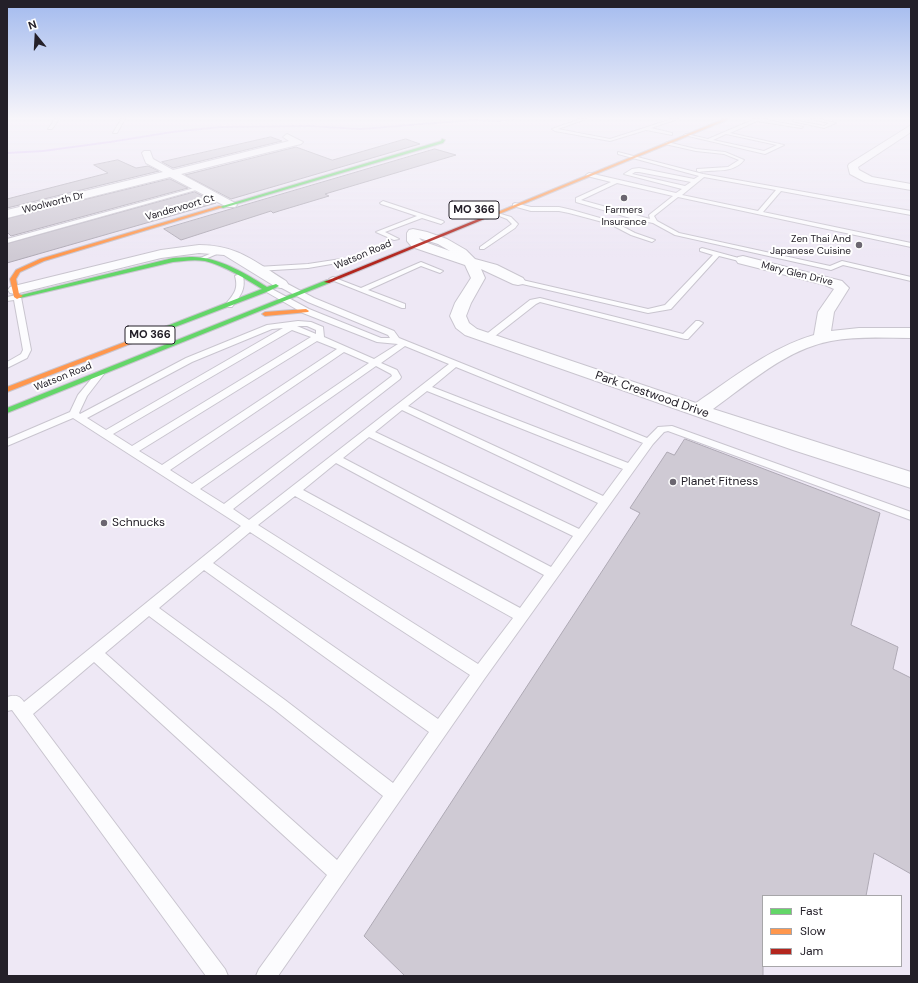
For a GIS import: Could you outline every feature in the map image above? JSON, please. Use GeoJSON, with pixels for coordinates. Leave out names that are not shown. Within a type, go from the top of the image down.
{"type":"FeatureCollection","features":[{"type":"Feature","properties":{"kind":"main road","name":"Vandervoort Ct"},"geometry":{"type":"LineString","coordinates":[[12,294],[13,279],[18,271],[42,260],[364,165]]}},
{"type":"Feature","properties":{"kind":"main road"},"geometry":{"type":"LineString","coordinates":[[582,168],[590,165]]}},
{"type":"Feature","properties":{"kind":"main road","name":"MO 366"},"geometry":{"type":"LineString","coordinates":[[434,237],[614,165]]}},
{"type":"Feature","properties":{"kind":"main road","name":"Watson Road"},"geometry":{"type":"LineString","coordinates":[[7,411],[334,279],[415,239],[444,221]]}},
{"type":"Feature","properties":{"kind":"main road","name":"Watson Road"},"geometry":{"type":"LineString","coordinates":[[382,245],[396,239],[415,239]]}},
{"type":"Feature","properties":{"kind":"main road"},"geometry":{"type":"LineString","coordinates":[[12,294],[173,260],[193,258],[207,260],[258,284],[267,290]]}},
{"type":"Feature","properties":{"kind":"main road","name":"Watson Road"},"geometry":{"type":"LineString","coordinates":[[7,390],[344,260]]}},
{"type":"Feature","properties":{"kind":"main road"},"geometry":{"type":"LineString","coordinates":[[233,320],[274,313],[306,311]]}},
{"type":"Feature","properties":{"kind":"street"},"geometry":{"type":"LineString","coordinates":[[156,165],[231,204]]}},
{"type":"Feature","properties":{"kind":"street","name":"Woolworth Dr"},"geometry":{"type":"LineString","coordinates":[[7,214],[206,165]]}},
{"type":"Feature","properties":{"kind":"street"},"geometry":{"type":"LineString","coordinates":[[855,165],[853,166],[854,172],[869,180],[911,187]]}},
{"type":"Feature","properties":{"kind":"street"},"geometry":{"type":"LineString","coordinates":[[415,239],[425,234],[434,237],[445,242],[472,263]]}},
{"type":"Feature","properties":{"kind":"street"},"geometry":{"type":"LineString","coordinates":[[415,239],[472,263],[500,271],[518,281]]}},
{"type":"Feature","properties":{"kind":"street"},"geometry":{"type":"LineString","coordinates":[[12,294],[161,254],[184,250],[205,249],[223,250],[281,284]]}},
{"type":"Feature","properties":{"kind":"street","name":"Mary Glen Drive"},"geometry":{"type":"LineString","coordinates":[[743,260],[838,284],[842,288],[826,312],[822,338]]}},
{"type":"Feature","properties":{"kind":"street","name":"Park Crestwood Drive"},"geometry":{"type":"LineString","coordinates":[[472,263],[478,278],[463,303],[458,316],[462,325],[471,332],[698,411],[856,464],[911,480]]}},
{"type":"Feature","properties":{"kind":"street"},"geometry":{"type":"LineString","coordinates":[[698,411],[784,352],[809,342],[822,338],[849,334],[911,333]]}},
{"type":"Feature","properties":{"kind":"lane"},"geometry":{"type":"LineString","coordinates":[[664,165],[702,175],[911,213]]}},
{"type":"Feature","properties":{"kind":"lane"},"geometry":{"type":"LineString","coordinates":[[695,173],[700,169],[737,165]]}},
{"type":"Feature","properties":{"kind":"lane"},"geometry":{"type":"LineString","coordinates":[[686,188],[627,174],[634,170],[639,170],[695,181]]}},
{"type":"Feature","properties":{"kind":"lane"},"geometry":{"type":"LineString","coordinates":[[589,175],[911,245]]}},
{"type":"Feature","properties":{"kind":"lane"},"geometry":{"type":"LineString","coordinates":[[655,222],[651,216],[702,175]]}},
{"type":"Feature","properties":{"kind":"lane"},"geometry":{"type":"LineString","coordinates":[[617,182],[578,201],[639,219],[655,222],[677,234],[831,268],[842,262],[911,279]]}},
{"type":"Feature","properties":{"kind":"lane"},"geometry":{"type":"LineString","coordinates":[[7,240],[200,188]]}},
{"type":"Feature","properties":{"kind":"lane"},"geometry":{"type":"LineString","coordinates":[[759,213],[780,189]]}},
{"type":"Feature","properties":{"kind":"lane"},"geometry":{"type":"LineString","coordinates":[[383,203],[422,216],[444,221]]}},
{"type":"Feature","properties":{"kind":"lane"},"geometry":{"type":"LineString","coordinates":[[515,205],[531,209],[559,209],[570,211],[612,223],[639,237],[652,240]]}},
{"type":"Feature","properties":{"kind":"lane"},"geometry":{"type":"LineString","coordinates":[[482,248],[513,227],[515,224],[508,218],[496,213]]}},
{"type":"Feature","properties":{"kind":"lane"},"geometry":{"type":"LineString","coordinates":[[396,239],[379,232],[422,216]]}},
{"type":"Feature","properties":{"kind":"lane"},"geometry":{"type":"LineString","coordinates":[[201,259],[223,250]]}},
{"type":"Feature","properties":{"kind":"lane"},"geometry":{"type":"LineString","coordinates":[[702,250],[743,260]]}},
{"type":"Feature","properties":{"kind":"lane"},"geometry":{"type":"LineString","coordinates":[[518,281],[648,311],[668,307],[717,254]]}},
{"type":"Feature","properties":{"kind":"lane"},"geometry":{"type":"LineString","coordinates":[[257,269],[308,266],[344,260]]}},
{"type":"Feature","properties":{"kind":"lane"},"geometry":{"type":"LineString","coordinates":[[362,290],[421,264],[440,271]]}},
{"type":"Feature","properties":{"kind":"lane"},"geometry":{"type":"LineString","coordinates":[[229,305],[240,290],[242,284],[239,276]]}},
{"type":"Feature","properties":{"kind":"lane"},"geometry":{"type":"LineString","coordinates":[[334,279],[402,306]]}},
{"type":"Feature","properties":{"kind":"lane"},"geometry":{"type":"LineString","coordinates":[[281,284],[298,293],[391,333],[400,341],[649,442]]}},
{"type":"Feature","properties":{"kind":"lane"},"geometry":{"type":"LineString","coordinates":[[267,290],[283,300],[306,311],[380,340],[400,341]]}},
{"type":"Feature","properties":{"kind":"lane"},"geometry":{"type":"LineString","coordinates":[[7,366],[24,356],[27,350],[12,294]]}},
{"type":"Feature","properties":{"kind":"lane"},"geometry":{"type":"LineString","coordinates":[[487,338],[533,302],[540,300],[685,337],[700,323]]}},
{"type":"Feature","properties":{"kind":"lane"},"geometry":{"type":"LineString","coordinates":[[106,434],[287,326]]}},
{"type":"Feature","properties":{"kind":"lane"},"geometry":{"type":"LineString","coordinates":[[7,443],[77,416],[188,360],[270,327],[287,326],[375,362],[394,372],[397,378],[224,510]]}},
{"type":"Feature","properties":{"kind":"lane"},"geometry":{"type":"LineString","coordinates":[[131,450],[319,338]]}},
{"type":"Feature","properties":{"kind":"lane"},"geometry":{"type":"LineString","coordinates":[[192,489],[375,362],[400,341]]}},
{"type":"Feature","properties":{"kind":"lane"},"geometry":{"type":"LineString","coordinates":[[162,470],[343,349]]}},
{"type":"Feature","properties":{"kind":"lane"},"geometry":{"type":"LineString","coordinates":[[23,712],[203,563],[455,364]]}},
{"type":"Feature","properties":{"kind":"lane"},"geometry":{"type":"LineString","coordinates":[[77,416],[83,395],[100,374]]}},
{"type":"Feature","properties":{"kind":"lane"},"geometry":{"type":"LineString","coordinates":[[425,387],[630,468]]}},
{"type":"Feature","properties":{"kind":"lane"},"geometry":{"type":"LineString","coordinates":[[401,406],[606,502]]}},
{"type":"Feature","properties":{"kind":"lane"},"geometry":{"type":"LineString","coordinates":[[77,416],[480,673]]}},
{"type":"Feature","properties":{"kind":"lane"},"geometry":{"type":"LineString","coordinates":[[266,976],[480,673],[649,442],[661,429],[669,428],[911,516]]}},
{"type":"Feature","properties":{"kind":"lane"},"geometry":{"type":"LineString","coordinates":[[368,432],[581,535]]}},
{"type":"Feature","properties":{"kind":"lane"},"geometry":{"type":"LineString","coordinates":[[335,458],[552,574]]}},
{"type":"Feature","properties":{"kind":"lane"},"geometry":{"type":"LineString","coordinates":[[294,490],[522,616]]}},
{"type":"Feature","properties":{"kind":"lane"},"geometry":{"type":"LineString","coordinates":[[203,563],[440,730]]}},
{"type":"Feature","properties":{"kind":"lane"},"geometry":{"type":"LineString","coordinates":[[149,608],[280,705],[394,794]]}},
{"type":"Feature","properties":{"kind":"lane"},"geometry":{"type":"LineString","coordinates":[[94,653],[338,874]]}},
{"type":"Feature","properties":{"kind":"lane"},"geometry":{"type":"LineString","coordinates":[[7,704],[15,702],[23,712],[218,976]]}},
{"type":"Feature","properties":{"kind":"building"},"geometry":{"type":"Polygon","coordinates":[[[94,165],[129,165],[136,168],[148,166],[159,171],[7,208],[7,199],[108,173],[94,165]]]}},
{"type":"Feature","properties":{"kind":"building"},"geometry":{"type":"Polygon","coordinates":[[[167,165],[186,165],[173,168],[167,165]]]}},
{"type":"Feature","properties":{"kind":"building"},"geometry":{"type":"Polygon","coordinates":[[[225,165],[348,165],[231,199],[185,175],[225,165]]]}},
{"type":"Feature","properties":{"kind":"building"},"geometry":{"type":"Polygon","coordinates":[[[381,165],[423,165],[325,194],[329,196],[273,213],[271,211],[181,240],[164,229],[381,165]]]}},
{"type":"Feature","properties":{"kind":"building"},"geometry":{"type":"Polygon","coordinates":[[[170,179],[188,188],[11,236],[7,232],[7,219],[170,179]]]}},
{"type":"Feature","properties":{"kind":"building"},"geometry":{"type":"Polygon","coordinates":[[[195,192],[216,203],[7,263],[7,244],[195,192]]]}},
{"type":"Feature","properties":{"kind":"building"},"geometry":{"type":"Polygon","coordinates":[[[685,439],[880,513],[851,625],[898,647],[893,669],[911,678],[911,874],[874,853],[866,895],[762,895],[763,976],[405,976],[364,936],[640,513],[630,508],[667,452],[674,455],[685,439]]]}},
{"type":"Feature","properties":{"kind":"traffic: fast"},"geometry":{"type":"LineString","coordinates":[[221,207],[364,165]]}},
{"type":"Feature","properties":{"kind":"traffic: fast"},"geometry":{"type":"LineString","coordinates":[[20,296],[173,260],[190,258],[208,260],[230,269],[267,290]]}},
{"type":"Feature","properties":{"kind":"traffic: fast"},"geometry":{"type":"LineString","coordinates":[[7,411],[327,282]]}},
{"type":"Feature","properties":{"kind":"traffic: fast"},"geometry":{"type":"LineString","coordinates":[[133,341],[276,286]]}},
{"type":"Feature","properties":{"kind":"traffic: slow"},"geometry":{"type":"LineString","coordinates":[[485,218],[615,165]]}},
{"type":"Feature","properties":{"kind":"traffic: slow"},"geometry":{"type":"LineString","coordinates":[[20,296],[17,297],[13,279],[18,271],[42,260],[221,207]]}},
{"type":"Feature","properties":{"kind":"traffic: slow"},"geometry":{"type":"LineString","coordinates":[[265,314],[306,311]]}},
{"type":"Feature","properties":{"kind":"traffic: slow"},"geometry":{"type":"LineString","coordinates":[[7,390],[133,341]]}},
{"type":"Feature","properties":{"kind":"traffic: jam"},"geometry":{"type":"LineString","coordinates":[[327,282],[485,218]]}},
{"type":"Feature","properties":{"kind":"place","name":"Farmers Insurance"},"geometry":{"type":"Point","coordinates":[624,198]}},
{"type":"Feature","properties":{"kind":"place","name":"Zen Thai And Japanese Cuisine"},"geometry":{"type":"Point","coordinates":[859,245]}},
{"type":"Feature","properties":{"kind":"place","name":"Planet Fitness"},"geometry":{"type":"Point","coordinates":[673,482]}},
{"type":"Feature","properties":{"kind":"place","name":"Schnucks"},"geometry":{"type":"Point","coordinates":[104,523]}}]}
